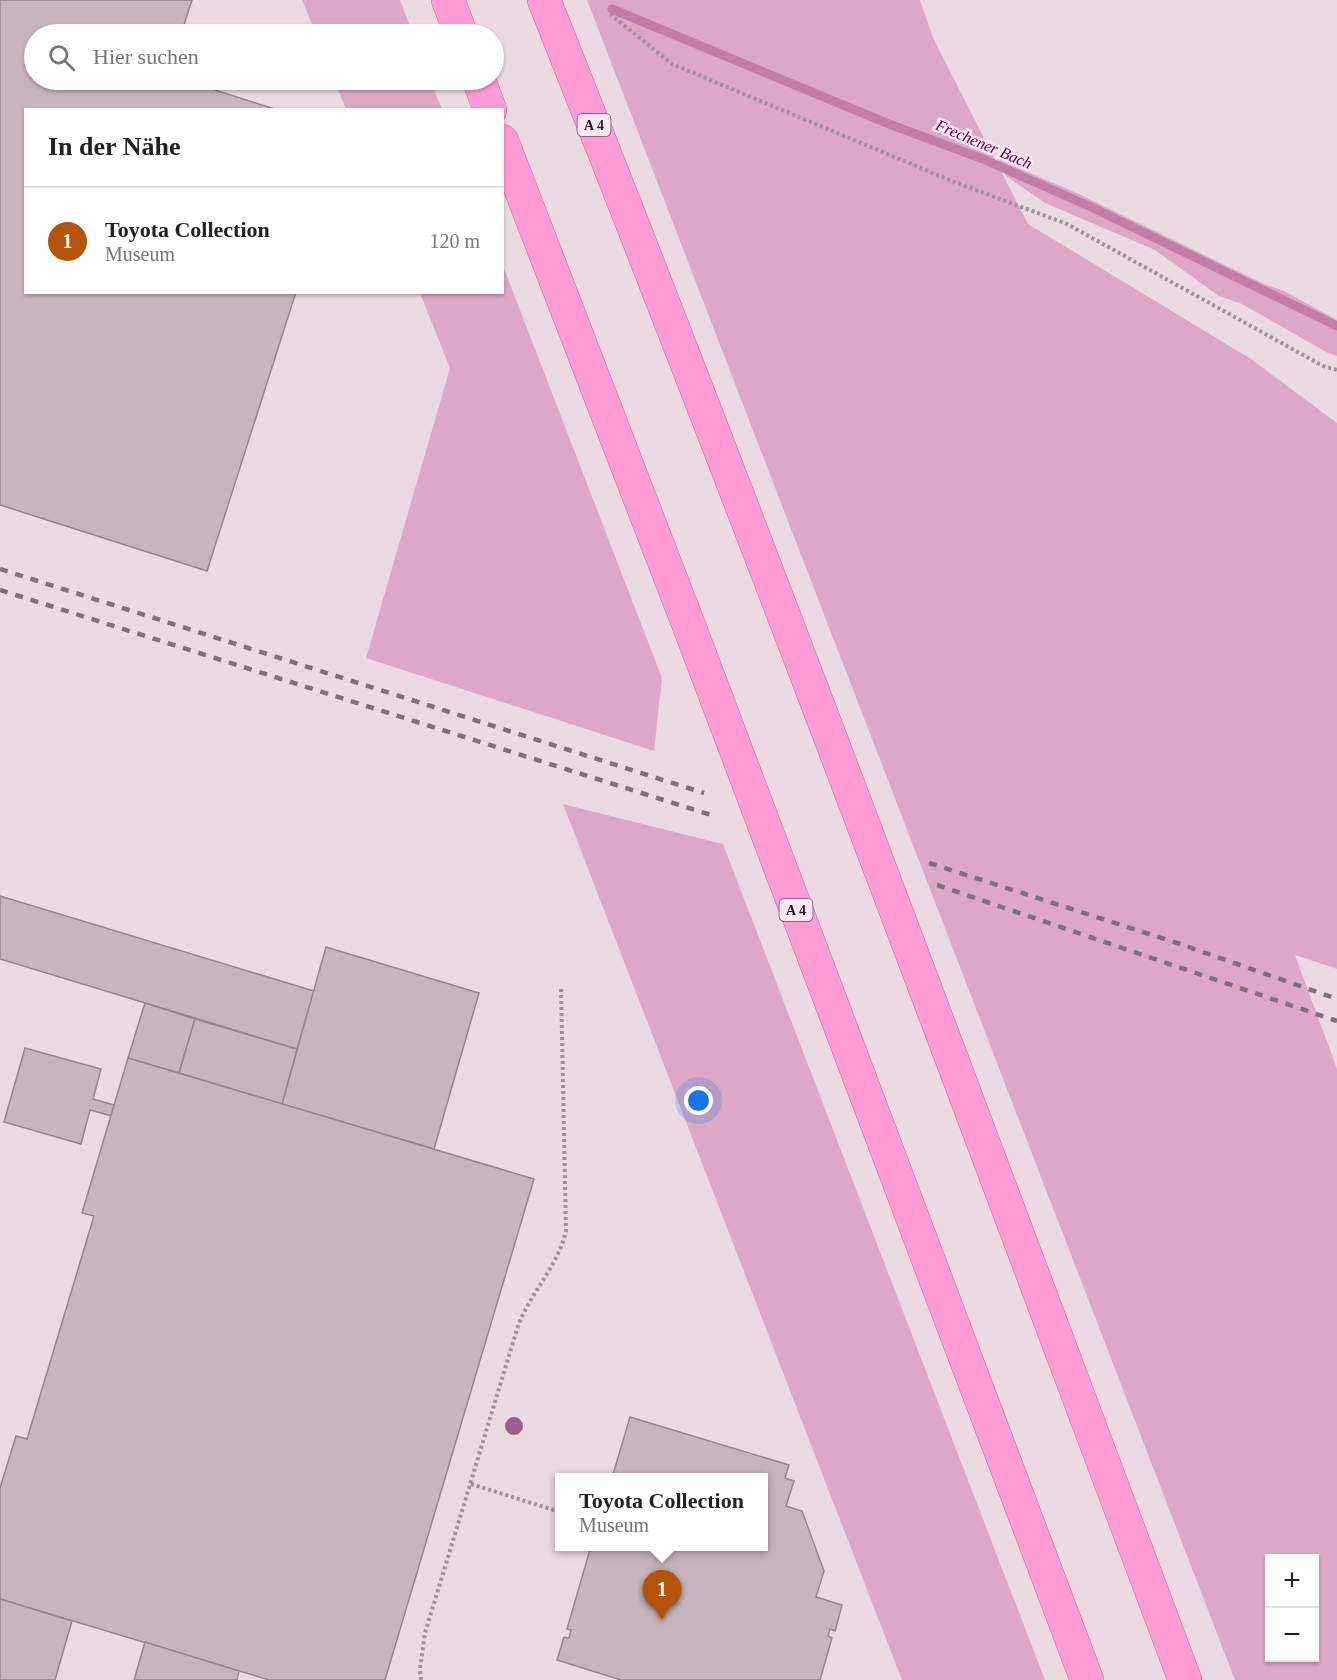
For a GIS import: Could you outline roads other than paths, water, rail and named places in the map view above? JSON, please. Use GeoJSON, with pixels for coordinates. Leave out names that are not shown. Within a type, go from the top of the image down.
{"type":"FeatureCollection","features":[{"type":"Feature","properties":{"kind":"highway"},"geometry":{"type":"LineString","coordinates":[[448,0],[457,24]]}},
{"type":"Feature","properties":{"kind":"highway","name":"A 4"},"geometry":{"type":"LineString","coordinates":[[544,0],[782,609],[1185,1680]]}},
{"type":"Feature","properties":{"kind":"highway"},"geometry":{"type":"LineString","coordinates":[[483,90],[489,108]]}},
{"type":"Feature","properties":{"kind":"highway","name":"A 4"},"geometry":{"type":"LineString","coordinates":[[504,146],[691,631],[1088,1680]]}},
{"type":"Feature","properties":{"kind":"waterway","name":"Frechener Bach"},"geometry":{"type":"LineString","coordinates":[[612,9],[889,124],[983,159],[1091,207],[1337,326]]}},
{"type":"Feature","properties":{"kind":"railway"},"geometry":{"type":"LineString","coordinates":[[0,569],[704,793]]}},
{"type":"Feature","properties":{"kind":"railway"},"geometry":{"type":"LineString","coordinates":[[0,590],[711,815]]}},
{"type":"Feature","properties":{"kind":"railway"},"geometry":{"type":"LineString","coordinates":[[929,863],[1180,944],[1337,999]]}},
{"type":"Feature","properties":{"kind":"railway"},"geometry":{"type":"LineString","coordinates":[[937,885],[1337,1021]]}},
{"type":"Feature","properties":{"kind":"place","name":"Toyota Collection"},"geometry":{"type":"Point","coordinates":[662,1620]}}]}
